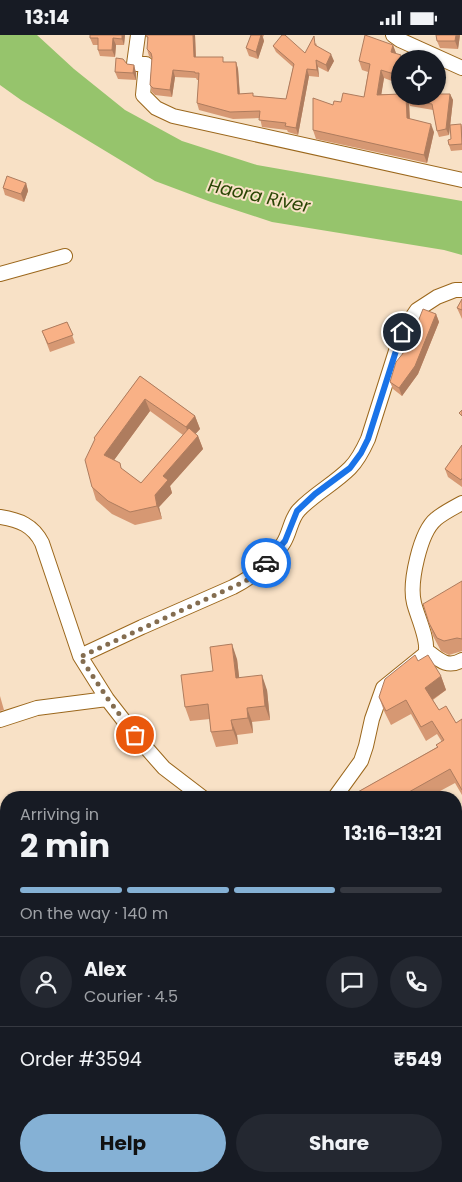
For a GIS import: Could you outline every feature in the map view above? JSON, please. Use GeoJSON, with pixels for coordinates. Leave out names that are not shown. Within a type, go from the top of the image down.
{"type":"FeatureCollection","features":[{"type":"Feature","properties":{"kind":"street"},"geometry":{"type":"LineString","coordinates":[[138,35],[134,64],[146,64],[143,95],[156,108],[173,116],[462,180]]}},
{"type":"Feature","properties":{"kind":"street"},"geometry":{"type":"LineString","coordinates":[[393,35],[462,68]]}},
{"type":"Feature","properties":{"kind":"street"},"geometry":{"type":"LineString","coordinates":[[0,274],[65,256]]}},
{"type":"Feature","properties":{"kind":"street"},"geometry":{"type":"LineString","coordinates":[[80,657],[239,584],[257,573],[285,541],[297,511],[315,494],[350,468],[361,453],[368,439],[402,332],[417,310],[436,297],[455,290],[462,290]]}},
{"type":"Feature","properties":{"kind":"street"},"geometry":{"type":"LineString","coordinates":[[462,503],[435,520],[428,530],[418,555],[412,589],[413,601],[426,650],[445,664],[456,663],[462,660]]}},
{"type":"Feature","properties":{"kind":"street"},"geometry":{"type":"LineString","coordinates":[[0,517],[17,520],[29,526],[37,533],[80,657],[135,735],[164,768],[194,791]]}},
{"type":"Feature","properties":{"kind":"street"},"geometry":{"type":"LineString","coordinates":[[340,791],[361,761],[372,719],[383,688],[415,663],[426,650]]}},
{"type":"Feature","properties":{"kind":"street"},"geometry":{"type":"LineString","coordinates":[[0,720],[37,709],[108,699]]}},
{"type":"Feature","properties":{"kind":"water","name":"Haora River"},"geometry":{"type":"Polygon","coordinates":[[[0,35],[37,35],[74,69],[125,110],[182,141],[257,165],[462,201],[462,255],[444,250],[272,222],[155,181],[21,100],[0,85],[0,35]]]}},
{"type":"Feature","properties":{"kind":"building"},"geometry":{"type":"Polygon","coordinates":[[[90,35],[122,35],[122,39],[113,38],[112,50],[98,50],[98,38],[90,38],[90,35]]]}},
{"type":"Feature","properties":{"kind":"building"},"geometry":{"type":"Polygon","coordinates":[[[146,35],[193,35],[194,57],[223,57],[223,62],[236,62],[238,94],[253,93],[253,96],[286,99],[294,64],[273,46],[282,35],[285,35],[305,53],[314,36],[315,45],[331,54],[326,65],[316,60],[317,70],[307,69],[296,128],[285,126],[286,123],[259,120],[260,111],[230,112],[197,103],[199,73],[173,70],[170,90],[153,88],[150,85],[152,57],[147,49],[148,37],[146,35]]]}},
{"type":"Feature","properties":{"kind":"building"},"geometry":{"type":"Polygon","coordinates":[[[251,35],[261,35],[256,52],[246,48],[251,35]]]}},
{"type":"Feature","properties":{"kind":"building"},"geometry":{"type":"Polygon","coordinates":[[[365,35],[393,45],[391,50],[391,73],[381,70],[377,95],[391,94],[391,105],[406,105],[407,118],[431,124],[424,155],[313,130],[313,98],[333,105],[334,101],[341,102],[343,93],[364,97],[370,64],[359,61],[365,35]]]}},
{"type":"Feature","properties":{"kind":"building"},"geometry":{"type":"Polygon","coordinates":[[[436,35],[456,35],[455,41],[437,41],[436,35]]]}},
{"type":"Feature","properties":{"kind":"building"},"geometry":{"type":"Polygon","coordinates":[[[116,58],[123,59],[127,64],[134,65],[133,73],[115,72],[116,58]]]}},
{"type":"Feature","properties":{"kind":"building"},"geometry":{"type":"Polygon","coordinates":[[[446,94],[450,94],[446,129],[437,131],[432,105],[446,105],[446,94]]]}},
{"type":"Feature","properties":{"kind":"building"},"geometry":{"type":"Polygon","coordinates":[[[461,124],[462,144],[449,145],[448,140],[451,139],[450,125],[461,124]]]}},
{"type":"Feature","properties":{"kind":"building"},"geometry":{"type":"Polygon","coordinates":[[[7,176],[26,183],[21,194],[3,188],[7,176]]]}},
{"type":"Feature","properties":{"kind":"building"},"geometry":{"type":"Polygon","coordinates":[[[462,299],[462,310],[457,308],[462,299]]]}},
{"type":"Feature","properties":{"kind":"building"},"geometry":{"type":"Polygon","coordinates":[[[423,309],[436,314],[415,366],[399,388],[390,382],[396,362],[408,347],[423,309]]]}},
{"type":"Feature","properties":{"kind":"building"},"geometry":{"type":"Polygon","coordinates":[[[67,322],[73,335],[48,344],[42,331],[67,322]]]}},
{"type":"Feature","properties":{"kind":"building"},"geometry":{"type":"Polygon","coordinates":[[[140,376],[195,416],[186,427],[145,399],[104,455],[120,463],[121,468],[141,483],[189,428],[198,436],[163,476],[168,480],[155,495],[157,506],[130,512],[108,501],[92,487],[85,460],[94,438],[140,376]]]}},
{"type":"Feature","properties":{"kind":"building"},"geometry":{"type":"Polygon","coordinates":[[[462,445],[462,478],[461,480],[445,469],[462,445]]]}},
{"type":"Feature","properties":{"kind":"building"},"geometry":{"type":"Polygon","coordinates":[[[462,581],[462,639],[457,638],[444,641],[437,638],[429,623],[423,604],[462,581]]]}},
{"type":"Feature","properties":{"kind":"building"},"geometry":{"type":"Polygon","coordinates":[[[232,644],[236,678],[262,675],[265,706],[247,708],[248,718],[231,720],[233,730],[211,732],[208,704],[185,707],[181,675],[213,671],[210,647],[232,644]]]}},
{"type":"Feature","properties":{"kind":"building"},"geometry":{"type":"Polygon","coordinates":[[[415,655],[418,661],[428,655],[441,676],[425,688],[439,710],[446,706],[456,723],[462,719],[462,790],[450,769],[411,791],[360,791],[438,747],[436,745],[444,740],[432,721],[421,727],[406,700],[386,711],[379,697],[385,679],[415,655]]]}},
{"type":"Feature","properties":{"kind":"way so far"},"geometry":{"type":"LineString","coordinates":[[135,735],[80,657],[246,581],[266,563]]}},
{"type":"Feature","properties":{"kind":"route"},"geometry":{"type":"LineString","coordinates":[[266,563],[285,541],[297,511],[315,494],[350,468],[361,453],[368,439],[402,332]]}}]}
